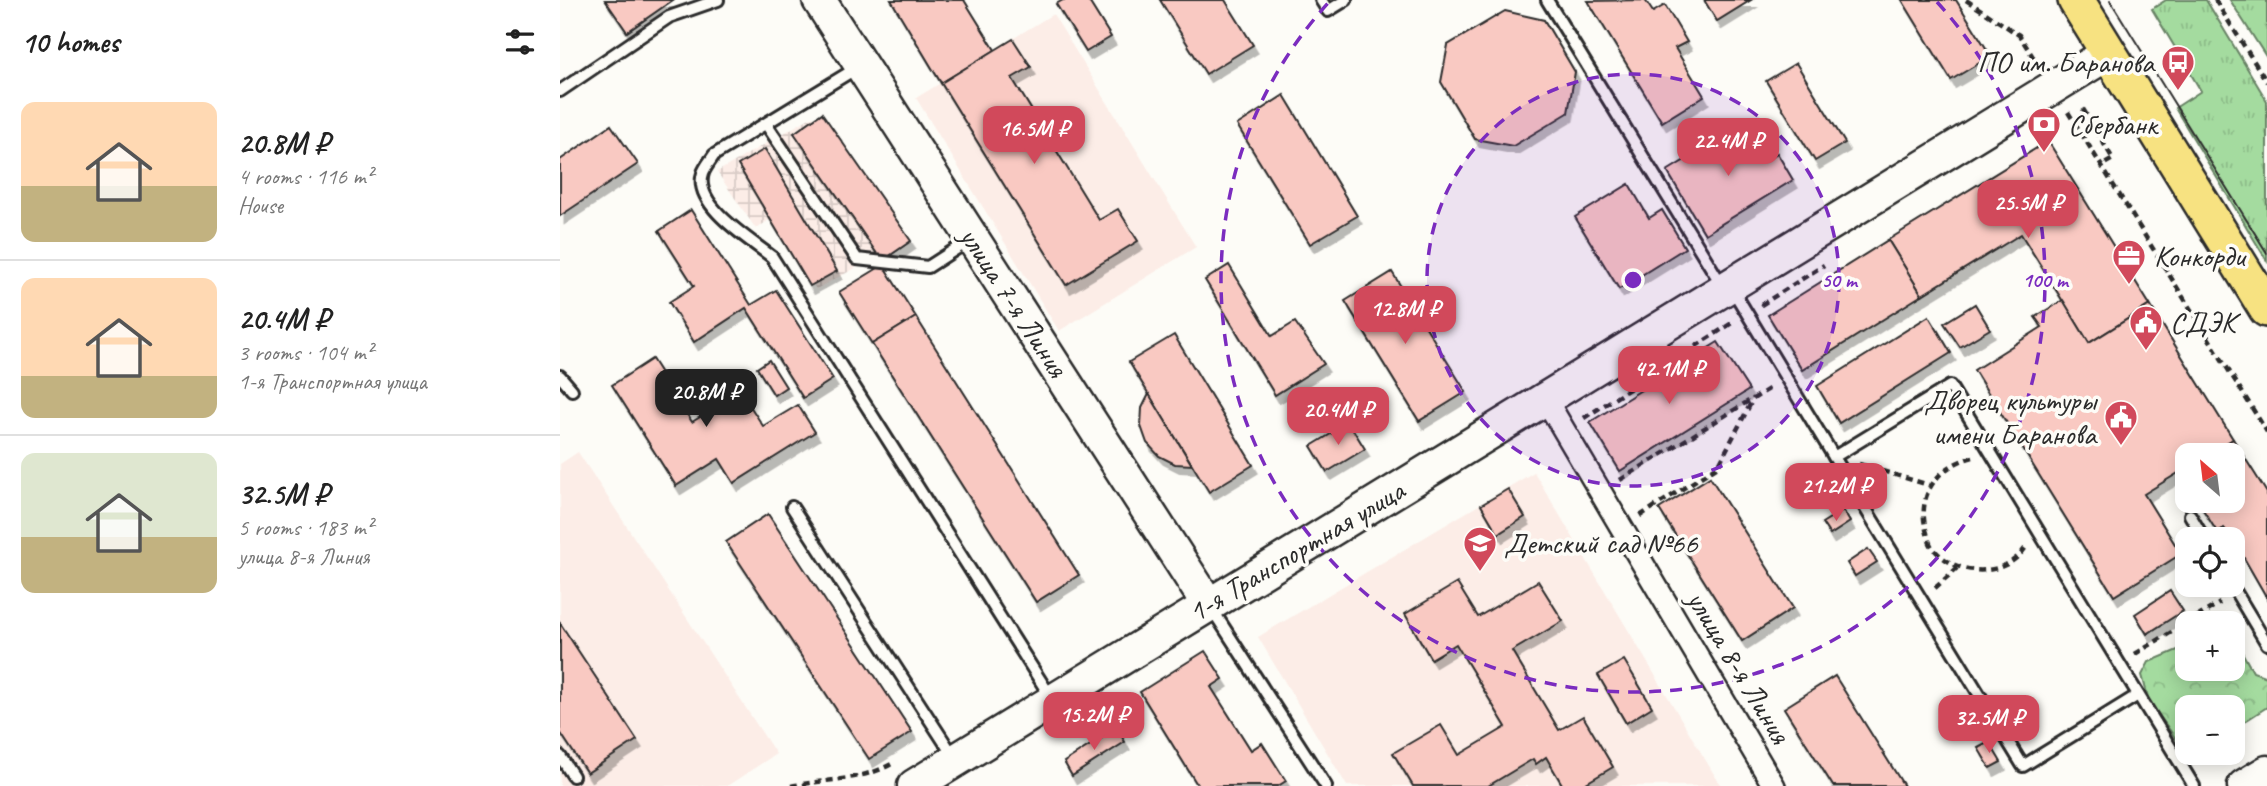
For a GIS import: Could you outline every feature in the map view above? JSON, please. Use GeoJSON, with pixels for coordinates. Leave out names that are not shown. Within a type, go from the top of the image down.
{"type":"FeatureCollection","features":[{"type":"Feature","properties":{"kind":"main road"},"geometry":{"type":"LineString","coordinates":[[2076,0],[2267,309]]}},
{"type":"Feature","properties":{"kind":"street","name":"улица 7-я Линия"},"geometry":{"type":"LineString","coordinates":[[822,1],[1208,604]]}},
{"type":"Feature","properties":{"kind":"street","name":"1-я Транспортная улица"},"geometry":{"type":"LineString","coordinates":[[914,786],[947,747],[1052,699],[1727,287],[2060,100],[2109,53]]}},
{"type":"Feature","properties":{"kind":"street","name":"улица 8-я Линия"},"geometry":{"type":"LineString","coordinates":[[1545,398],[1774,786]]}},
{"type":"Feature","properties":{"kind":"street"},"geometry":{"type":"LineString","coordinates":[[2244,786],[2267,772]]}},
{"type":"Feature","properties":{"kind":"lane"},"geometry":{"type":"LineString","coordinates":[[560,91],[668,17],[718,0]]}},
{"type":"Feature","properties":{"kind":"lane"},"geometry":{"type":"LineString","coordinates":[[1321,0],[1328,11],[1346,0]]}},
{"type":"Feature","properties":{"kind":"lane"},"geometry":{"type":"LineString","coordinates":[[1547,0],[1727,287],[1747,314],[2022,766],[2138,695]]}},
{"type":"Feature","properties":{"kind":"lane"},"geometry":{"type":"LineString","coordinates":[[862,64],[714,155],[702,175],[705,197],[717,214],[772,257],[1052,699]]}},
{"type":"Feature","properties":{"kind":"lane"},"geometry":{"type":"LineString","coordinates":[[766,124],[857,259],[928,267],[974,238]]}},
{"type":"Feature","properties":{"kind":"lane"},"geometry":{"type":"LineString","coordinates":[[560,376],[572,390]]}},
{"type":"Feature","properties":{"kind":"lane"},"geometry":{"type":"LineString","coordinates":[[1834,457],[1950,386],[2194,786]]}},
{"type":"Feature","properties":{"kind":"lane"},"geometry":{"type":"LineString","coordinates":[[792,507],[947,747]]}},
{"type":"Feature","properties":{"kind":"lane"},"geometry":{"type":"LineString","coordinates":[[2190,514],[2197,527]]}},
{"type":"Feature","properties":{"kind":"lane"},"geometry":{"type":"LineString","coordinates":[[2239,597],[2267,644]]}},
{"type":"Feature","properties":{"kind":"lane"},"geometry":{"type":"LineString","coordinates":[[1208,604],[1326,786]]}},
{"type":"Feature","properties":{"kind":"lane"},"geometry":{"type":"LineString","coordinates":[[560,755],[573,776]]}},
{"type":"Feature","properties":{"kind":"path"},"geometry":{"type":"LineString","coordinates":[[1966,0],[2019,35],[2267,432]]}},
{"type":"Feature","properties":{"kind":"path"},"geometry":{"type":"LineString","coordinates":[[2215,0],[2267,82]]}},
{"type":"Feature","properties":{"kind":"path"},"geometry":{"type":"LineString","coordinates":[[2056,119],[2060,100]]}},
{"type":"Feature","properties":{"kind":"path"},"geometry":{"type":"LineString","coordinates":[[2083,109],[2113,159],[2101,166]]}},
{"type":"Feature","properties":{"kind":"path"},"geometry":{"type":"LineString","coordinates":[[1583,419],[1827,264]]}},
{"type":"Feature","properties":{"kind":"path"},"geometry":{"type":"LineString","coordinates":[[1601,492],[1787,379]]}},
{"type":"Feature","properties":{"kind":"path"},"geometry":{"type":"LineString","coordinates":[[1622,528],[1718,466],[1753,398]]}},
{"type":"Feature","properties":{"kind":"path"},"geometry":{"type":"LineString","coordinates":[[1991,453],[1953,462],[1929,485],[1921,516],[1931,547],[1957,568],[1989,572],[2019,558],[2037,529]]}},
{"type":"Feature","properties":{"kind":"path"},"geometry":{"type":"LineString","coordinates":[[1834,457],[1929,485]]}},
{"type":"Feature","properties":{"kind":"path"},"geometry":{"type":"LineString","coordinates":[[1921,600],[1957,568]]}},
{"type":"Feature","properties":{"kind":"path"},"geometry":{"type":"LineString","coordinates":[[2119,663],[2222,597]]}},
{"type":"Feature","properties":{"kind":"path"},"geometry":{"type":"LineString","coordinates":[[791,786],[844,780],[947,747]]}},
{"type":"Feature","properties":{"kind":"shaded area"},"geometry":{"type":"Polygon","coordinates":[[[1053,14],[1196,247],[1059,331],[916,98],[1053,14]]]}},
{"type":"Feature","properties":{"kind":"shaded area"},"geometry":{"type":"Polygon","coordinates":[[[813,116],[903,243],[816,289],[769,220],[756,229],[717,172],[813,116]]]}},
{"type":"Feature","properties":{"kind":"shaded area"},"geometry":{"type":"Polygon","coordinates":[[[578,452],[776,754],[727,786],[560,786],[560,464],[578,452]]]}},
{"type":"Feature","properties":{"kind":"shaded area","name":"Детский сад №66"},"geometry":{"type":"Polygon","coordinates":[[[1534,472],[1721,786],[1347,786],[1258,637],[1534,472]]]}},
{"type":"Feature","properties":{"kind":"green space"},"geometry":{"type":"Polygon","coordinates":[[[2166,0],[2206,0],[2267,101],[2267,261],[2175,108],[2201,91],[2152,9],[2166,0]]]}},
{"type":"Feature","properties":{"kind":"green space"},"geometry":{"type":"Polygon","coordinates":[[[2230,0],[2267,0],[2267,58],[2230,0]]]}},
{"type":"Feature","properties":{"kind":"green space"},"geometry":{"type":"Polygon","coordinates":[[[2175,651],[2175,681],[2245,681],[2245,658],[2253,672],[2267,677],[2267,707],[2245,721],[2245,695],[2175,695],[2175,737],[2149,701],[2142,675],[2149,662],[2175,651]]]}},
{"type":"Feature","properties":{"kind":"building"},"geometry":{"type":"Polygon","coordinates":[[[605,0],[673,0],[627,32],[605,0]]]}},
{"type":"Feature","properties":{"kind":"building"},"geometry":{"type":"Polygon","coordinates":[[[891,0],[964,0],[995,50],[941,83],[891,0]]]}},
{"type":"Feature","properties":{"kind":"building"},"geometry":{"type":"Polygon","coordinates":[[[1063,0],[1088,0],[1111,37],[1086,52],[1056,4],[1063,0]]]}},
{"type":"Feature","properties":{"kind":"building"},"geometry":{"type":"Polygon","coordinates":[[[1160,0],[1225,0],[1253,45],[1206,74],[1160,0]]]}},
{"type":"Feature","properties":{"kind":"building"},"geometry":{"type":"Polygon","coordinates":[[[1645,0],[1653,12],[1665,5],[1687,42],[1675,48],[1704,96],[1662,122],[1588,1],[1645,0]]]}},
{"type":"Feature","properties":{"kind":"building"},"geometry":{"type":"Polygon","coordinates":[[[1704,0],[1751,0],[1717,21],[1704,0]]]}},
{"type":"Feature","properties":{"kind":"building"},"geometry":{"type":"Polygon","coordinates":[[[1902,0],[1956,0],[1991,56],[1951,80],[1902,0]]]}},
{"type":"Feature","properties":{"kind":"building"},"geometry":{"type":"Polygon","coordinates":[[[1505,11],[1544,20],[1575,72],[1568,113],[1513,146],[1475,139],[1441,82],[1448,45],[1505,11]]]}},
{"type":"Feature","properties":{"kind":"building"},"geometry":{"type":"Polygon","coordinates":[[[1013,39],[1031,67],[1012,78],[1099,220],[1118,209],[1138,241],[1066,285],[941,83],[1013,39]]]}},
{"type":"Feature","properties":{"kind":"building"},"geometry":{"type":"Polygon","coordinates":[[[1796,63],[1845,143],[1815,161],[1766,81],[1796,63]]]}},
{"type":"Feature","properties":{"kind":"building"},"geometry":{"type":"Polygon","coordinates":[[[1284,95],[1357,216],[1310,244],[1237,125],[1284,95]]]}},
{"type":"Feature","properties":{"kind":"building"},"geometry":{"type":"Polygon","coordinates":[[[822,113],[911,241],[882,261],[794,133],[822,113]]]}},
{"type":"Feature","properties":{"kind":"building"},"geometry":{"type":"Polygon","coordinates":[[[1747,122],[1769,158],[1777,153],[1793,180],[1705,234],[1667,171],[1747,122]]]}},
{"type":"Feature","properties":{"kind":"building"},"geometry":{"type":"Polygon","coordinates":[[[611,125],[638,164],[560,216],[560,160],[611,125]]]}},
{"type":"Feature","properties":{"kind":"building"},"geometry":{"type":"Polygon","coordinates":[[[2048,141],[2150,305],[2089,343],[2021,234],[1922,295],[1888,240],[2048,141]]]}},
{"type":"Feature","properties":{"kind":"building"},"geometry":{"type":"Polygon","coordinates":[[[765,149],[837,271],[810,286],[738,165],[765,149]]]}},
{"type":"Feature","properties":{"kind":"building"},"geometry":{"type":"Polygon","coordinates":[[[1629,184],[1649,218],[1662,210],[1685,248],[1619,289],[1575,217],[1629,184]]]}},
{"type":"Feature","properties":{"kind":"building"},"geometry":{"type":"Polygon","coordinates":[[[691,210],[751,305],[776,290],[833,379],[803,398],[746,308],[694,342],[669,302],[694,286],[659,231],[691,210]]]}},
{"type":"Feature","properties":{"kind":"building"},"geometry":{"type":"Polygon","coordinates":[[[1888,240],[1922,295],[1802,370],[1768,315],[1888,240]]]}},
{"type":"Feature","properties":{"kind":"building"},"geometry":{"type":"Polygon","coordinates":[[[883,265],[916,317],[872,344],[839,292],[883,265]]]}},
{"type":"Feature","properties":{"kind":"building"},"geometry":{"type":"Polygon","coordinates":[[[1229,265],[1272,336],[1295,322],[1324,364],[1275,395],[1205,280],[1229,265]]]}},
{"type":"Feature","properties":{"kind":"building"},"geometry":{"type":"Polygon","coordinates":[[[1392,272],[1466,392],[1419,421],[1345,301],[1392,272]]]}},
{"type":"Feature","properties":{"kind":"building","name":"Дворец культуры имени Баранова"},"geometry":{"type":"Polygon","coordinates":[[[2063,300],[2089,343],[2150,305],[2233,439],[2226,443],[2175,443],[2175,475],[2144,494],[2175,544],[2175,558],[2114,596],[1974,370],[2042,327],[2035,317],[2063,300]]]}},
{"type":"Feature","properties":{"kind":"building"},"geometry":{"type":"Polygon","coordinates":[[[1975,304],[1990,329],[1960,347],[1944,323],[1975,304]]]}},
{"type":"Feature","properties":{"kind":"building"},"geometry":{"type":"Polygon","coordinates":[[[1929,316],[1951,353],[1839,423],[1817,386],[1929,316]]]}},
{"type":"Feature","properties":{"kind":"building"},"geometry":{"type":"Polygon","coordinates":[[[916,317],[1079,575],[1036,602],[872,344],[916,317]]]}},
{"type":"Feature","properties":{"kind":"building"},"geometry":{"type":"Polygon","coordinates":[[[1174,335],[1253,465],[1209,492],[1129,362],[1174,335]]]}},
{"type":"Feature","properties":{"kind":"building"},"geometry":{"type":"Polygon","coordinates":[[[1718,342],[1749,390],[1620,471],[1590,422],[1718,342]]]}},
{"type":"Feature","properties":{"kind":"building"},"geometry":{"type":"Polygon","coordinates":[[[652,359],[692,422],[741,392],[763,426],[798,405],[815,432],[734,483],[719,459],[676,486],[612,385],[652,359]]]}},
{"type":"Feature","properties":{"kind":"building"},"geometry":{"type":"Polygon","coordinates":[[[769,360],[786,387],[774,395],[757,368],[769,360]]]}},
{"type":"Feature","properties":{"kind":"building"},"geometry":{"type":"Polygon","coordinates":[[[1149,394],[1192,465],[1175,464],[1159,456],[1147,443],[1141,426],[1142,408],[1149,394]]]}},
{"type":"Feature","properties":{"kind":"building"},"geometry":{"type":"Polygon","coordinates":[[[1349,423],[1365,449],[1327,472],[1311,446],[1349,423]]]}},
{"type":"Feature","properties":{"kind":"building"},"geometry":{"type":"Polygon","coordinates":[[[2245,458],[2267,493],[2267,598],[2245,560],[2245,527],[2214,527],[2205,513],[2245,513],[2245,458]]]}},
{"type":"Feature","properties":{"kind":"building"},"geometry":{"type":"Polygon","coordinates":[[[1710,477],[1793,608],[1742,641],[1659,509],[1710,477]]]}},
{"type":"Feature","properties":{"kind":"building"},"geometry":{"type":"Polygon","coordinates":[[[1508,489],[1525,517],[1498,534],[1481,505],[1508,489]]]}},
{"type":"Feature","properties":{"kind":"building"},"geometry":{"type":"Polygon","coordinates":[[[1843,510],[1850,522],[1830,535],[1822,523],[1843,510]]]}},
{"type":"Feature","properties":{"kind":"building"},"geometry":{"type":"Polygon","coordinates":[[[768,514],[912,732],[869,759],[726,542],[768,514]]]}},
{"type":"Feature","properties":{"kind":"building"},"geometry":{"type":"Polygon","coordinates":[[[1868,549],[1877,562],[1855,576],[1847,563],[1868,549]]]}},
{"type":"Feature","properties":{"kind":"building"},"geometry":{"type":"Polygon","coordinates":[[[1538,581],[1563,621],[1512,651],[1559,730],[1583,716],[1613,767],[1581,786],[1563,786],[1546,757],[1536,764],[1533,759],[1488,786],[1413,786],[1393,753],[1441,725],[1459,755],[1506,727],[1456,644],[1431,659],[1405,614],[1457,583],[1478,617],[1538,581]]]}},
{"type":"Feature","properties":{"kind":"building"},"geometry":{"type":"Polygon","coordinates":[[[2170,591],[2183,611],[2175,611],[2175,616],[2147,634],[2135,614],[2170,591]]]}},
{"type":"Feature","properties":{"kind":"building"},"geometry":{"type":"Polygon","coordinates":[[[560,623],[637,740],[587,773],[560,732],[560,623]]]}},
{"type":"Feature","properties":{"kind":"building"},"geometry":{"type":"Polygon","coordinates":[[[1205,651],[1223,679],[1211,687],[1251,750],[1262,743],[1286,781],[1278,786],[1198,786],[1140,692],[1205,651]]]}},
{"type":"Feature","properties":{"kind":"building"},"geometry":{"type":"Polygon","coordinates":[[[1624,660],[1652,707],[1626,723],[1598,675],[1624,660]]]}},
{"type":"Feature","properties":{"kind":"building"},"geometry":{"type":"Polygon","coordinates":[[[1835,676],[1904,786],[1833,786],[1784,708],[1835,676]]]}},
{"type":"Feature","properties":{"kind":"building"},"geometry":{"type":"Polygon","coordinates":[[[1117,728],[1125,742],[1072,776],[1064,762],[1117,728]]]}},
{"type":"Feature","properties":{"kind":"building"},"geometry":{"type":"Polygon","coordinates":[[[1989,742],[2001,762],[1990,768],[1978,748],[1989,742]]]}},
{"type":"Feature","properties":{"kind":"tram line"},"geometry":{"type":"LineString","coordinates":[[2110,0],[2267,253]]}},
{"type":"Feature","properties":{"kind":"place","name":"ПО им. Баранова"},"geometry":{"type":"Point","coordinates":[2178,92]}},
{"type":"Feature","properties":{"kind":"place","name":"Сбербанк"},"geometry":{"type":"Point","coordinates":[2044,154]}},
{"type":"Feature","properties":{"kind":"place","name":"Конкорди"},"geometry":{"type":"Point","coordinates":[2129,286]}},
{"type":"Feature","properties":{"kind":"place","name":"СДЭК"},"geometry":{"type":"Point","coordinates":[2146,352]}},
{"type":"Feature","properties":{"kind":"place","name":"Дворец культуры имени Баранова"},"geometry":{"type":"Point","coordinates":[2121,447]}},
{"type":"Feature","properties":{"kind":"place","name":"Детский сад №66"},"geometry":{"type":"Point","coordinates":[1480,573]}}]}
